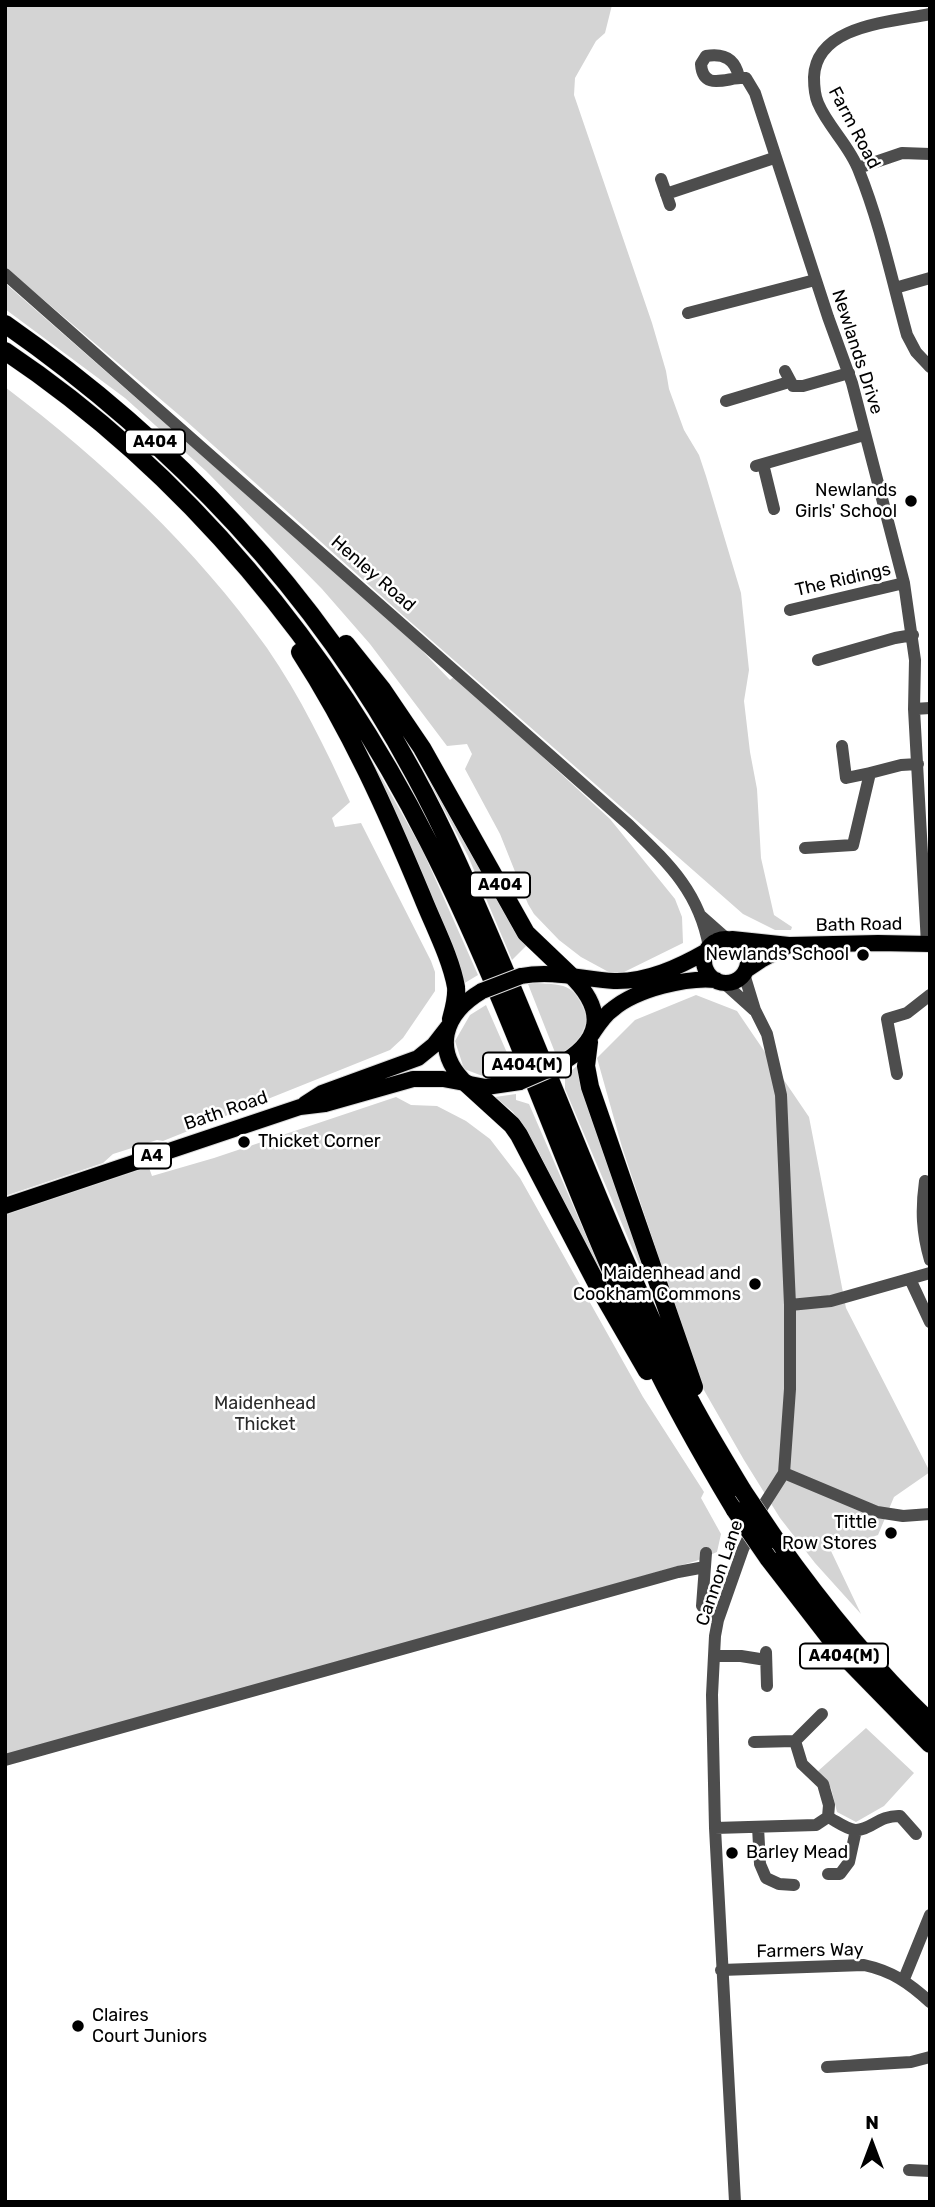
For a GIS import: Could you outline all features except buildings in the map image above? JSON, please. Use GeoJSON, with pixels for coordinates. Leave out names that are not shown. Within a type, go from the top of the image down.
{"type":"FeatureCollection","features":[{"type":"Feature","properties":{"kind":"highway","name":"A404"},"geometry":{"type":"LineString","coordinates":[[5,324],[89,386],[163,449],[220,506],[285,581],[332,627],[382,689],[422,748],[526,933],[569,975]]}},
{"type":"Feature","properties":{"kind":"highway","name":"A404"},"geometry":{"type":"LineString","coordinates":[[5,351],[54,386],[155,471],[246,568],[338,715],[386,809],[451,969],[456,995],[449,1023]]}},
{"type":"Feature","properties":{"kind":"highway","name":"A404(M)"},"geometry":{"type":"LineString","coordinates":[[246,568],[288,618],[349,703],[389,768],[426,837],[499,1000],[628,1306],[699,1433],[735,1510],[768,1558],[843,1655],[930,1744]]}},
{"type":"Feature","properties":{"kind":"highway","name":"A404(M)"},"geometry":{"type":"LineString","coordinates":[[285,581],[331,640],[376,709],[440,824],[676,1372],[699,1433]]}},
{"type":"Feature","properties":{"kind":"highway","name":"A404(M)"},"geometry":{"type":"LineString","coordinates":[[590,1038],[586,1066],[590,1087],[699,1433]]}},
{"type":"Feature","properties":{"kind":"highway","name":"A404(M)"},"geometry":{"type":"LineString","coordinates":[[467,1084],[512,1125],[519,1135],[630,1344],[743,1491],[808,1585],[850,1637],[930,1722]]}},
{"type":"Feature","properties":{"kind":"main road"},"geometry":{"type":"LineString","coordinates":[[729,939],[743,946],[748,962],[745,972],[735,981],[690,980],[627,999],[610,1011],[590,1038],[557,1066],[520,1082],[495,1087],[467,1084],[449,1060],[445,1043],[449,1023],[467,1001],[482,991],[521,976],[547,973],[569,975],[613,981],[635,979],[678,967],[715,942],[729,939]]}},
{"type":"Feature","properties":{"kind":"main road","name":"Bath Road"},"geometry":{"type":"LineString","coordinates":[[729,939],[789,945],[929,944]]}},
{"type":"Feature","properties":{"kind":"main road","name":"Bath Road"},"geometry":{"type":"LineString","coordinates":[[745,972],[789,945]]}},
{"type":"Feature","properties":{"kind":"main road"},"geometry":{"type":"LineString","coordinates":[[708,949],[704,960],[706,970],[720,981]]}},
{"type":"Feature","properties":{"kind":"main road"},"geometry":{"type":"LineString","coordinates":[[569,975],[592,1004],[594,1019],[590,1038]]}},
{"type":"Feature","properties":{"kind":"main road","name":"Bath Road"},"geometry":{"type":"LineString","coordinates":[[300,1107],[322,1093],[418,1058],[434,1045],[449,1023]]}},
{"type":"Feature","properties":{"kind":"main road","name":"Bath Road"},"geometry":{"type":"LineString","coordinates":[[5,1206],[300,1107],[325,1104],[413,1079],[430,1078],[467,1084]]}},
{"type":"Feature","properties":{"kind":"street","name":"Farm Road"},"geometry":{"type":"LineString","coordinates":[[930,14],[862,27],[843,34],[822,50],[814,66],[814,87],[818,104],[859,168],[907,335],[916,352],[930,367]]}},
{"type":"Feature","properties":{"kind":"street","name":"Newlands Drive"},"geometry":{"type":"LineString","coordinates":[[739,77],[746,78],[755,93],[774,158],[849,373],[904,583],[915,660],[914,709],[929,944]]}},
{"type":"Feature","properties":{"kind":"street"},"geometry":{"type":"LineString","coordinates":[[859,168],[902,153],[930,155]]}},
{"type":"Feature","properties":{"kind":"street"},"geometry":{"type":"LineString","coordinates":[[661,179],[668,199],[774,158]]}},
{"type":"Feature","properties":{"kind":"street","name":"Henley Road"},"geometry":{"type":"LineString","coordinates":[[5,274],[629,825],[675,870],[701,915],[708,949]]}},
{"type":"Feature","properties":{"kind":"street"},"geometry":{"type":"LineString","coordinates":[[895,288],[930,278]]}},
{"type":"Feature","properties":{"kind":"street"},"geometry":{"type":"LineString","coordinates":[[688,313],[815,280]]}},
{"type":"Feature","properties":{"kind":"street"},"geometry":{"type":"LineString","coordinates":[[725,402],[787,376],[793,386],[805,392],[849,373]]}},
{"type":"Feature","properties":{"kind":"street"},"geometry":{"type":"LineString","coordinates":[[774,509],[759,465],[864,435]]}},
{"type":"Feature","properties":{"kind":"street","name":"The Ridings"},"geometry":{"type":"LineString","coordinates":[[790,610],[904,583]]}},
{"type":"Feature","properties":{"kind":"street"},"geometry":{"type":"LineString","coordinates":[[818,660],[913,635]]}},
{"type":"Feature","properties":{"kind":"street"},"geometry":{"type":"LineString","coordinates":[[915,660],[929,659]]}},
{"type":"Feature","properties":{"kind":"street"},"geometry":{"type":"LineString","coordinates":[[914,709],[930,708]]}},
{"type":"Feature","properties":{"kind":"street"},"geometry":{"type":"LineString","coordinates":[[842,746],[846,778],[901,765],[918,764]]}},
{"type":"Feature","properties":{"kind":"street"},"geometry":{"type":"LineString","coordinates":[[805,848],[853,845],[870,773]]}},
{"type":"Feature","properties":{"kind":"street","name":"Henley Road"},"geometry":{"type":"LineString","coordinates":[[701,915],[729,939]]}},
{"type":"Feature","properties":{"kind":"street","name":"Cannon Lane"},"geometry":{"type":"LineString","coordinates":[[735,2202],[715,1828],[712,1695],[714,1656],[718,1620],[743,1549],[775,1483],[784,1473],[790,1389],[790,1305],[781,1095],[767,1034],[755,1010],[745,972]]}},
{"type":"Feature","properties":{"kind":"street","name":"Cannon Lane"},"geometry":{"type":"LineString","coordinates":[[720,981],[755,1010]]}},
{"type":"Feature","properties":{"kind":"street"},"geometry":{"type":"LineString","coordinates":[[897,1073],[887,1019],[907,1013],[930,995]]}},
{"type":"Feature","properties":{"kind":"street"},"geometry":{"type":"LineString","coordinates":[[925,1181],[921,1209],[923,1236],[930,1260]]}},
{"type":"Feature","properties":{"kind":"street"},"geometry":{"type":"LineString","coordinates":[[790,1305],[831,1301],[930,1273]]}},
{"type":"Feature","properties":{"kind":"street"},"geometry":{"type":"LineString","coordinates":[[910,1279],[930,1322]]}},
{"type":"Feature","properties":{"kind":"street"},"geometry":{"type":"LineString","coordinates":[[784,1473],[877,1512],[903,1516],[930,1514]]}},
{"type":"Feature","properties":{"kind":"street"},"geometry":{"type":"LineString","coordinates":[[706,1553],[702,1606],[718,1620]]}},
{"type":"Feature","properties":{"kind":"street"},"geometry":{"type":"LineString","coordinates":[[5,1760],[678,1572],[705,1567]]}},
{"type":"Feature","properties":{"kind":"street"},"geometry":{"type":"LineString","coordinates":[[714,1656],[766,1656],[767,1686]]}},
{"type":"Feature","properties":{"kind":"street"},"geometry":{"type":"LineString","coordinates":[[754,1742],[795,1741],[822,1714]]}},
{"type":"Feature","properties":{"kind":"street"},"geometry":{"type":"LineString","coordinates":[[795,1741],[802,1764],[823,1784],[829,1805],[828,1817]]}},
{"type":"Feature","properties":{"kind":"street"},"geometry":{"type":"LineString","coordinates":[[828,1817],[856,1830],[888,1816],[900,1816],[916,1834]]}},
{"type":"Feature","properties":{"kind":"street"},"geometry":{"type":"LineString","coordinates":[[715,1828],[816,1825],[828,1817]]}},
{"type":"Feature","properties":{"kind":"street"},"geometry":{"type":"LineString","coordinates":[[758,1827],[760,1864],[766,1878],[779,1884],[794,1885]]}},
{"type":"Feature","properties":{"kind":"street"},"geometry":{"type":"LineString","coordinates":[[828,1874],[840,1874],[849,1861],[856,1830]]}},
{"type":"Feature","properties":{"kind":"street"},"geometry":{"type":"LineString","coordinates":[[904,1979],[930,1914]]}},
{"type":"Feature","properties":{"kind":"street","name":"Farmers Way"},"geometry":{"type":"LineString","coordinates":[[721,1970],[864,1965],[904,1979],[930,2002]]}},
{"type":"Feature","properties":{"kind":"street"},"geometry":{"type":"LineString","coordinates":[[827,2067],[911,2062],[930,2057]]}},
{"type":"Feature","properties":{"kind":"street"},"geometry":{"type":"LineString","coordinates":[[909,2170],[930,2171]]}},
{"type":"Feature","properties":{"kind":"green space"},"geometry":{"type":"Polygon","coordinates":[[[5,5],[612,5],[605,33],[596,41],[575,78],[574,95],[652,323],[669,389],[684,430],[699,455],[741,593],[749,670],[744,701],[757,789],[761,858],[774,915],[792,927],[791,930],[775,930],[743,914],[185,420],[5,267],[5,5]]]}},
{"type":"Feature","properties":{"kind":"green space"},"geometry":{"type":"Polygon","coordinates":[[[5,283],[411,639],[450,680],[455,676],[610,819],[675,899],[682,917],[683,943],[616,976],[581,957],[559,940],[528,904],[500,834],[465,769],[472,754],[467,744],[447,746],[370,644],[322,589],[206,471],[125,398],[5,309],[5,283]]]}},
{"type":"Feature","properties":{"kind":"green space"},"geometry":{"type":"Polygon","coordinates":[[[5,387],[78,445],[146,508],[210,575],[267,648],[312,723],[350,802],[332,818],[335,827],[361,823],[431,961],[435,972],[435,991],[403,1038],[390,1050],[163,1141],[157,1140],[113,1154],[103,1163],[5,1196],[5,387]]]}},
{"type":"Feature","properties":{"kind":"green space"},"geometry":{"type":"Polygon","coordinates":[[[350,722],[422,849],[478,975],[463,984],[350,722]]]}},
{"type":"Feature","properties":{"kind":"green space"},"geometry":{"type":"Polygon","coordinates":[[[402,729],[529,943],[512,960],[468,856],[402,729]]]}},
{"type":"Feature","properties":{"kind":"green space"},"geometry":{"type":"Polygon","coordinates":[[[528,984],[563,986],[574,993],[583,1007],[588,1019],[578,1042],[567,1054],[556,1055],[528,984]]]}},
{"type":"Feature","properties":{"kind":"green space"},"geometry":{"type":"Polygon","coordinates":[[[696,995],[737,1011],[809,1117],[846,1308],[930,1472],[894,1497],[878,1535],[831,1551],[861,1614],[815,1563],[780,1518],[701,1385],[622,1147],[597,1058],[635,1020],[696,995]]]}},
{"type":"Feature","properties":{"kind":"green space"},"geometry":{"type":"Polygon","coordinates":[[[486,1005],[515,1071],[488,1078],[464,1069],[455,1041],[470,1015],[486,1005]]]}},
{"type":"Feature","properties":{"kind":"green space"},"geometry":{"type":"Polygon","coordinates":[[[578,1065],[647,1275],[644,1276],[565,1089],[565,1076],[578,1065]]]}},
{"type":"Feature","properties":{"kind":"green space"},"geometry":{"type":"Polygon","coordinates":[[[516,1094],[516,1100],[529,1104],[607,1288],[537,1149],[513,1112],[495,1097],[516,1094]]]}},
{"type":"Feature","properties":{"kind":"green space","name":"Maidenhead Thicket"},"geometry":{"type":"Polygon","coordinates":[[[396,1097],[411,1105],[437,1106],[466,1121],[490,1139],[520,1178],[643,1397],[704,1492],[701,1498],[721,1534],[717,1552],[696,1561],[5,1757],[5,1213],[148,1165],[152,1176],[214,1158],[396,1097]]]}},
{"type":"Feature","properties":{"kind":"green space"},"geometry":{"type":"Polygon","coordinates":[[[866,1728],[914,1773],[884,1806],[856,1822],[837,1812],[831,1788],[817,1772],[866,1728]]]}},
{"type":"Feature","properties":{"kind":"place","name":"Newlands Girls' School"},"geometry":{"type":"Point","coordinates":[911,501]}},
{"type":"Feature","properties":{"kind":"place","name":"Newlands School"},"geometry":{"type":"Point","coordinates":[863,955]}},
{"type":"Feature","properties":{"kind":"place","name":"Thicket Corner"},"geometry":{"type":"Point","coordinates":[244,1142]}},
{"type":"Feature","properties":{"kind":"place","name":"Maidenhead and Cookham Commons"},"geometry":{"type":"Point","coordinates":[755,1284]}},
{"type":"Feature","properties":{"kind":"place","name":"Tittle Row Stores"},"geometry":{"type":"Point","coordinates":[891,1533]}},
{"type":"Feature","properties":{"kind":"place","name":"Barley Mead"},"geometry":{"type":"Point","coordinates":[732,1853]}},
{"type":"Feature","properties":{"kind":"place","name":"Claires Court Juniors"},"geometry":{"type":"Point","coordinates":[78,2026]}}]}
